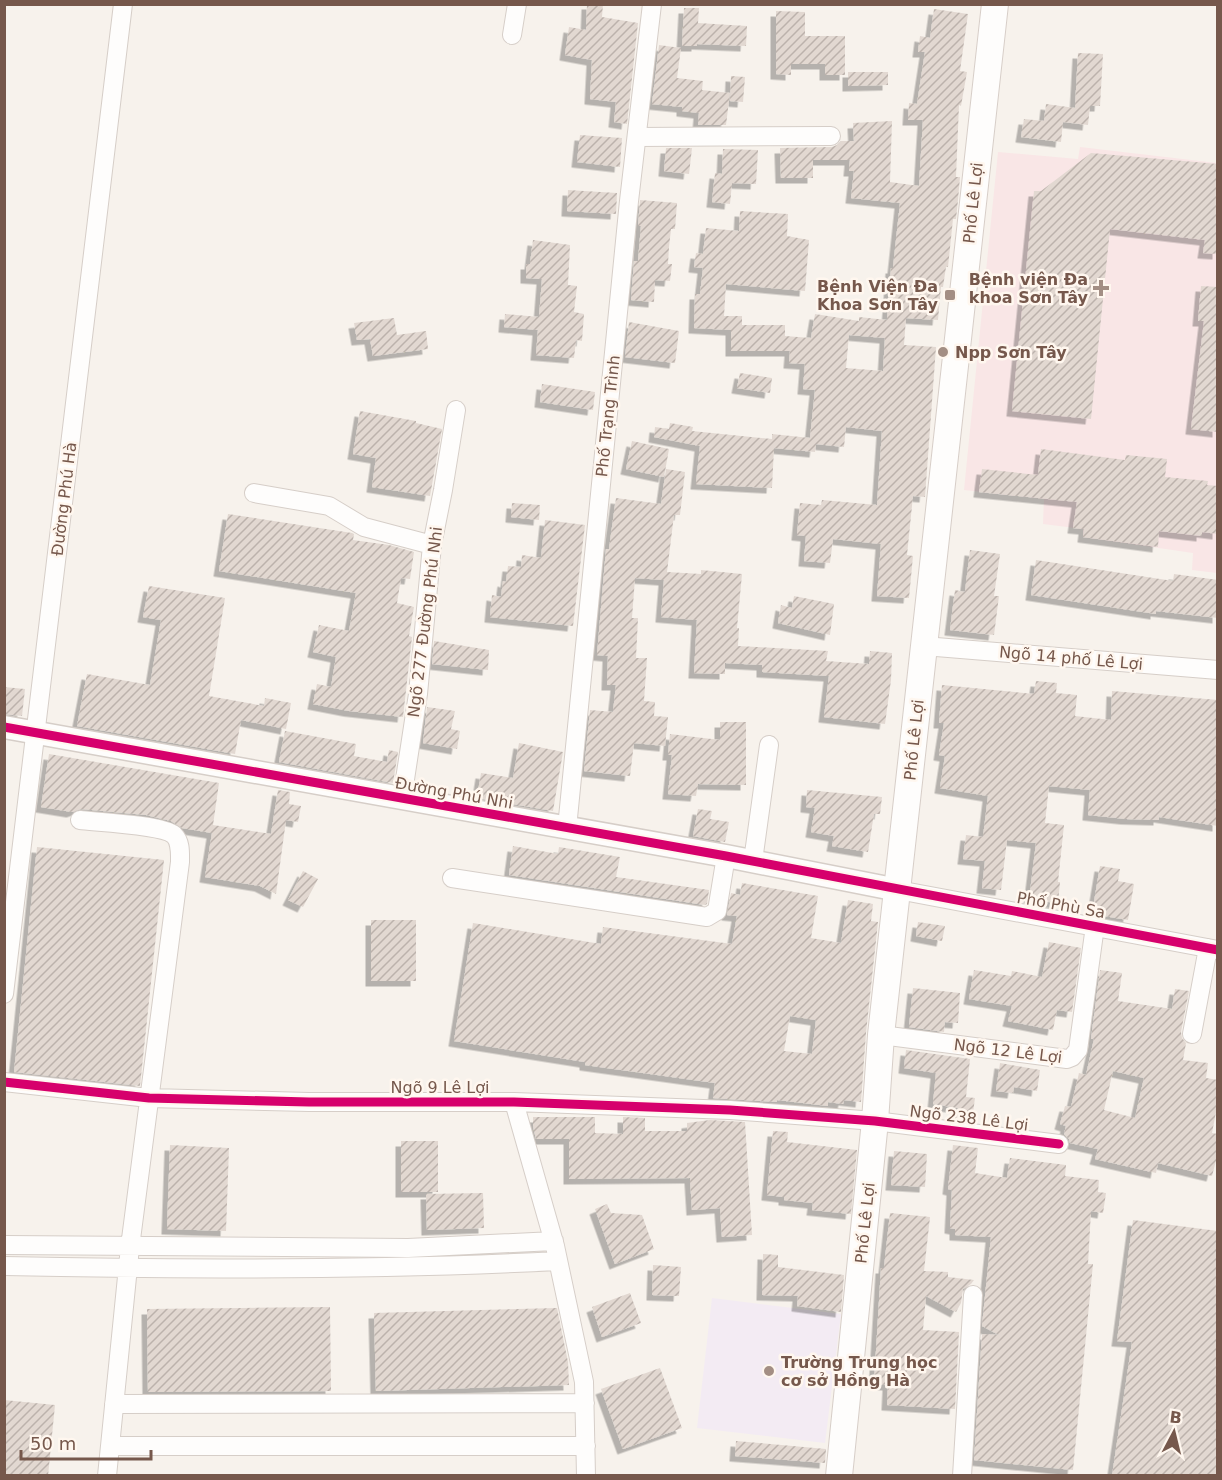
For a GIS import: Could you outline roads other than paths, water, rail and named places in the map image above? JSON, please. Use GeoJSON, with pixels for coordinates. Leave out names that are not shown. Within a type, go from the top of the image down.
{"type":"FeatureCollection","features":[{"type":"Feature","properties":{"kind":"main road","name":"Phố Lê Lợi"},"geometry":{"type":"LineString","coordinates":[[839,1476],[875,1121],[881,1035],[995,4]]}},
{"type":"Feature","properties":{"kind":"street","name":"Đường Phú Hà"},"geometry":{"type":"LineString","coordinates":[[4,994],[123,4]]}},
{"type":"Feature","properties":{"kind":"street"},"geometry":{"type":"LineString","coordinates":[[513,35],[518,4]]}},
{"type":"Feature","properties":{"kind":"street","name":"Phố Trạng Trình"},"geometry":{"type":"LineString","coordinates":[[567,828],[652,4]]}},
{"type":"Feature","properties":{"kind":"street"},"geometry":{"type":"LineString","coordinates":[[637,137],[831,136]]}},
{"type":"Feature","properties":{"kind":"street","name":"Ngõ 277 Đường Phú Nhi"},"geometry":{"type":"LineString","coordinates":[[402,799],[418,694],[432,545],[456,410]]}},
{"type":"Feature","properties":{"kind":"street"},"geometry":{"type":"LineString","coordinates":[[254,493],[329,506],[364,527],[432,545]]}},
{"type":"Feature","properties":{"kind":"street","name":"Ngõ 14 phố Lê Lợi"},"geometry":{"type":"LineString","coordinates":[[924,646],[1218,670]]}},
{"type":"Feature","properties":{"kind":"street","name":"Đường Phú Nhi"},"geometry":{"type":"LineString","coordinates":[[4,727],[726,856],[898,890]]}},
{"type":"Feature","properties":{"kind":"street"},"geometry":{"type":"LineString","coordinates":[[753,861],[769,745]]}},
{"type":"Feature","properties":{"kind":"street"},"geometry":{"type":"LineString","coordinates":[[80,820],[159,829],[173,834],[180,846],[180,862],[130,1247],[106,1476]]}},
{"type":"Feature","properties":{"kind":"street"},"geometry":{"type":"LineString","coordinates":[[452,878],[707,917],[717,911],[726,856]]}},
{"type":"Feature","properties":{"kind":"street","name":"Phố Phù Sa"},"geometry":{"type":"LineString","coordinates":[[898,890],[1213,949]]}},
{"type":"Feature","properties":{"kind":"street","name":"Ngõ 12 Lê Lợi"},"geometry":{"type":"LineString","coordinates":[[881,1035],[1072,1058],[1078,1050],[1095,926]]}},
{"type":"Feature","properties":{"kind":"street"},"geometry":{"type":"LineString","coordinates":[[1192,1034],[1213,949]]}},
{"type":"Feature","properties":{"kind":"street","name":"Ngõ 9 Lê Lợi"},"geometry":{"type":"LineString","coordinates":[[4,1082],[149,1098],[309,1102],[514,1102],[730,1110],[875,1121]]}},
{"type":"Feature","properties":{"kind":"street"},"geometry":{"type":"LineString","coordinates":[[514,1102],[554,1241],[584,1382],[586,1476]]}},
{"type":"Feature","properties":{"kind":"street","name":"Ngõ 238 Lê Lợi"},"geometry":{"type":"LineString","coordinates":[[875,1121],[1059,1144]]}},
{"type":"Feature","properties":{"kind":"street"},"geometry":{"type":"LineString","coordinates":[[4,1245],[408,1248],[554,1241]]}},
{"type":"Feature","properties":{"kind":"street"},"geometry":{"type":"LineString","coordinates":[[4,1266],[128,1269],[558,1261]]}},
{"type":"Feature","properties":{"kind":"street"},"geometry":{"type":"LineString","coordinates":[[962,1476],[973,1295]]}},
{"type":"Feature","properties":{"kind":"street"},"geometry":{"type":"LineString","coordinates":[[114,1404],[585,1403]]}},
{"type":"Feature","properties":{"kind":"street"},"geometry":{"type":"LineString","coordinates":[[110,1446],[586,1446]]}},
{"type":"Feature","properties":{"kind":"place","name":"Bệnh viện Đa khoa Sơn Tây"},"geometry":{"type":"Point","coordinates":[1101,288]}},
{"type":"Feature","properties":{"kind":"place","name":"Bệnh Viện Đa Khoa Sơn Tây"},"geometry":{"type":"Point","coordinates":[950,295]}},
{"type":"Feature","properties":{"kind":"place","name":"Npp Sơn Tây"},"geometry":{"type":"Point","coordinates":[943,352]}},
{"type":"Feature","properties":{"kind":"place","name":"Trường Trung học cơ sở Hồng Hà"},"geometry":{"type":"Point","coordinates":[769,1371]}}]}
